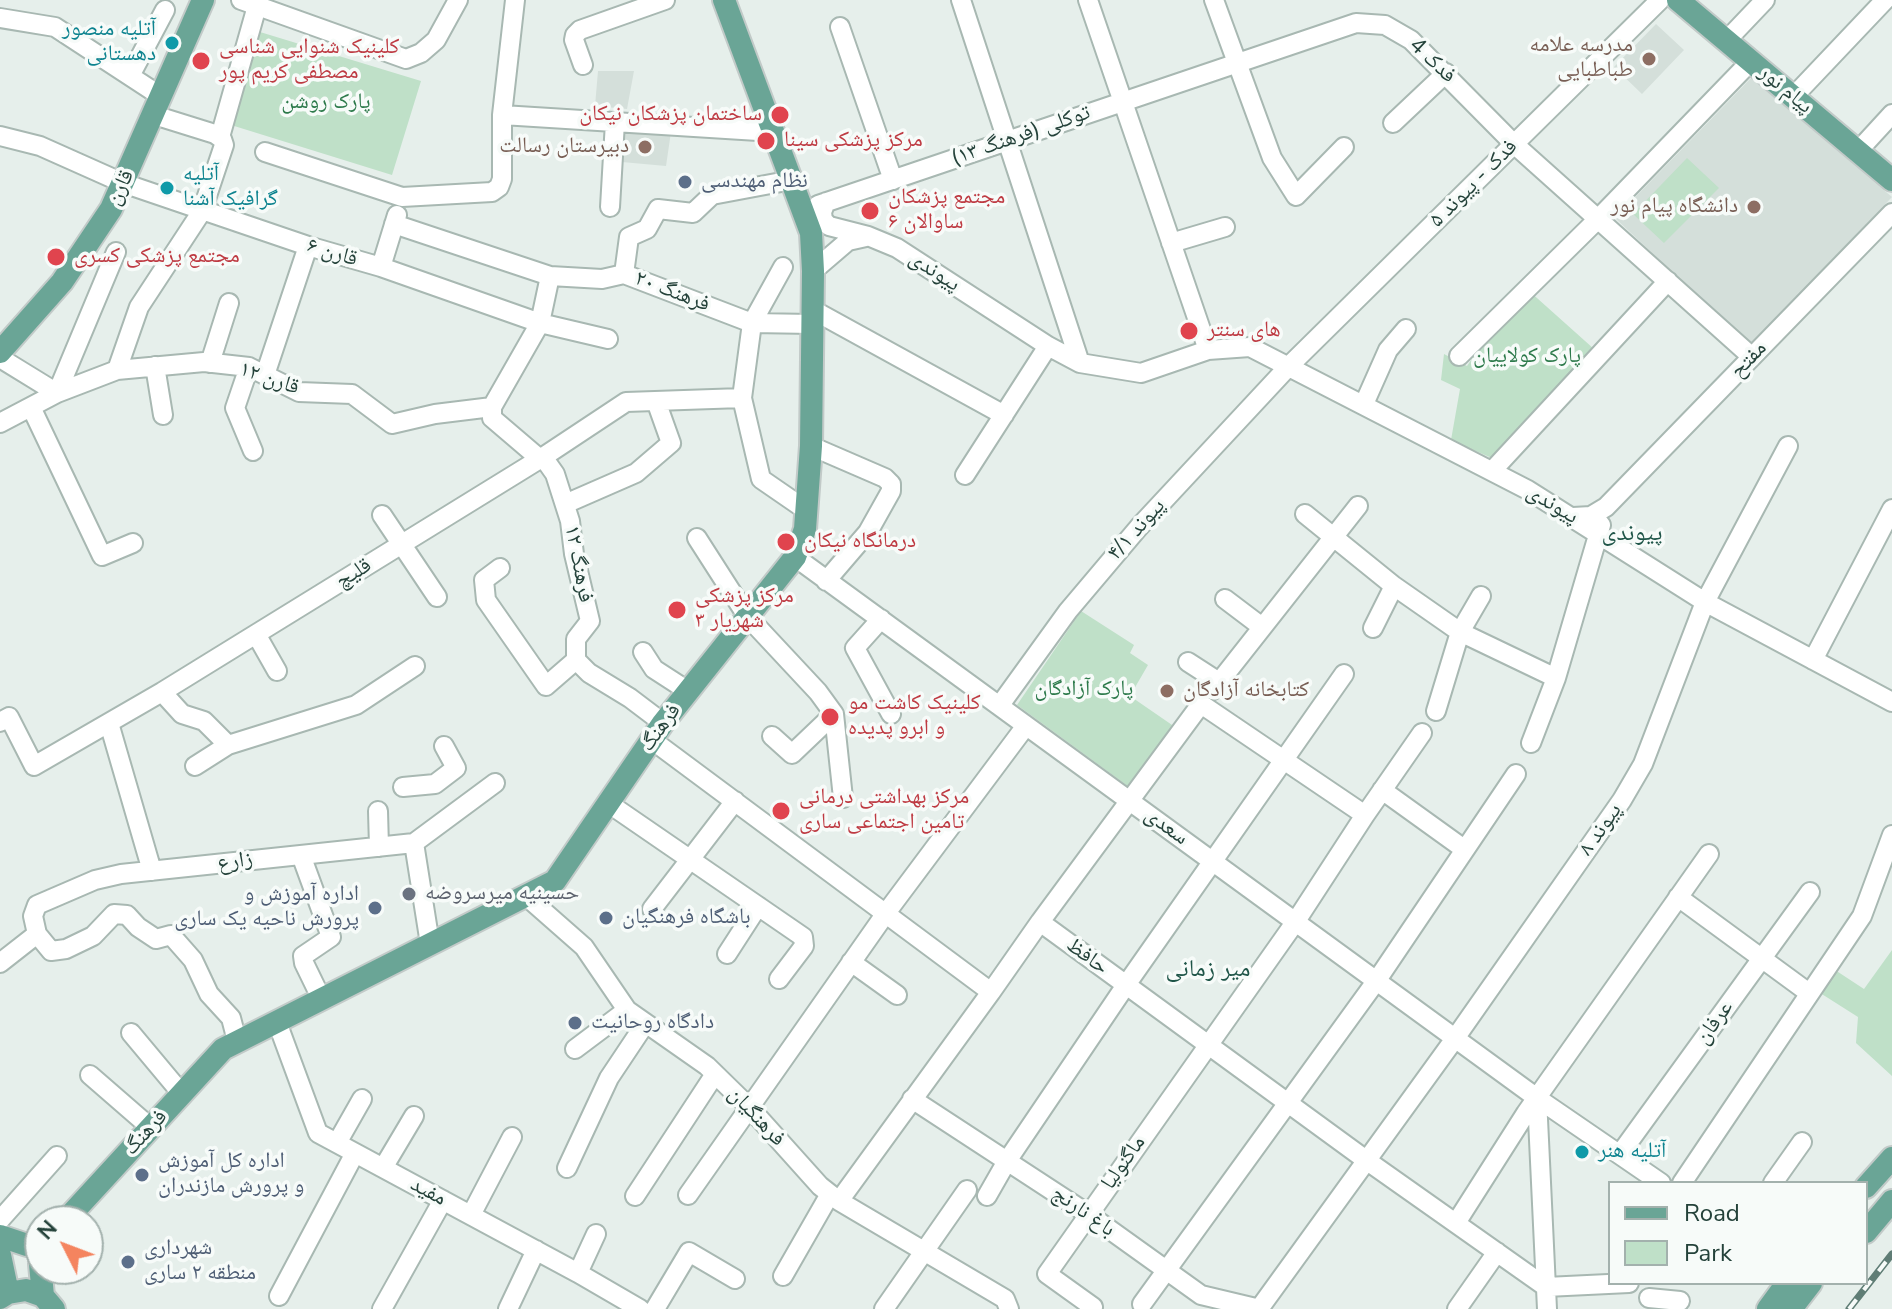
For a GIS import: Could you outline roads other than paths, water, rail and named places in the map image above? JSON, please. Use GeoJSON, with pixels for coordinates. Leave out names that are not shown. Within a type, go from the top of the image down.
{"type":"FeatureCollection","features":[{"type":"Feature","properties":{"kind":"main road","name":"قارن"},"geometry":{"type":"LineString","coordinates":[[0,352],[62,282],[111,209],[203,0]]}},
{"type":"Feature","properties":{"kind":"main road","name":"فرهنگ"},"geometry":{"type":"LineString","coordinates":[[80,1205],[223,1049],[558,878],[688,691],[795,557],[805,529],[811,446],[811,233],[724,0]]}},
{"type":"Feature","properties":{"kind":"main road","name":"پیام نور"},"geometry":{"type":"LineString","coordinates":[[1678,0],[1892,180]]}},
{"type":"Feature","properties":{"kind":"main road"},"geometry":{"type":"LineString","coordinates":[[1868,1185],[1892,1158]]}},
{"type":"Feature","properties":{"kind":"main road"},"geometry":{"type":"LineString","coordinates":[[1868,1228],[1892,1201]]}},
{"type":"Feature","properties":{"kind":"main road"},"geometry":{"type":"LineString","coordinates":[[0,1236],[24,1244]]}},
{"type":"Feature","properties":{"kind":"main road"},"geometry":{"type":"LineString","coordinates":[[0,1255],[4,1295],[26,1290],[52,1304]]}},
{"type":"Feature","properties":{"kind":"main road"},"geometry":{"type":"LineString","coordinates":[[1768,1309],[1786,1285]]}},
{"type":"Feature","properties":{"kind":"main road"},"geometry":{"type":"LineString","coordinates":[[1791,1309],[1809,1285]]}},
{"type":"Feature","properties":{"kind":"main road"},"geometry":{"type":"LineString","coordinates":[[1804,1309],[1822,1285]]}},
{"type":"Feature","properties":{"kind":"street"},"geometry":{"type":"LineString","coordinates":[[220,137],[249,3],[406,59],[421,53],[436,40],[458,0]]}},
{"type":"Feature","properties":{"kind":"street"},"geometry":{"type":"LineString","coordinates":[[265,152],[402,197],[492,192],[499,187],[502,179],[502,115],[515,0]]}},
{"type":"Feature","properties":{"kind":"street"},"geometry":{"type":"LineString","coordinates":[[583,65],[574,40],[580,30],[665,0]]}},
{"type":"Feature","properties":{"kind":"street"},"geometry":{"type":"LineString","coordinates":[[961,0],[1080,363]]}},
{"type":"Feature","properties":{"kind":"street"},"geometry":{"type":"LineString","coordinates":[[1088,0],[1208,350]]}},
{"type":"Feature","properties":{"kind":"street"},"geometry":{"type":"LineString","coordinates":[[1214,0],[1272,158],[1296,196],[1344,147]]}},
{"type":"Feature","properties":{"kind":"street","name":"فدک - پیوند ۵"},"geometry":{"type":"LineString","coordinates":[[1288,367],[1660,0]]}},
{"type":"Feature","properties":{"kind":"street"},"geometry":{"type":"LineString","coordinates":[[1726,41],[1765,0]]}},
{"type":"Feature","properties":{"kind":"street"},"geometry":{"type":"LineString","coordinates":[[1793,97],[1885,0]]}},
{"type":"Feature","properties":{"kind":"street"},"geometry":{"type":"LineString","coordinates":[[130,76],[163,5],[194,22]]}},
{"type":"Feature","properties":{"kind":"street"},"geometry":{"type":"LineString","coordinates":[[0,18],[55,27],[130,76],[158,106],[220,137],[224,145],[202,211],[139,307],[117,370]]}},
{"type":"Feature","properties":{"kind":"street","name":"فدک 4"},"geometry":{"type":"LineString","coordinates":[[1238,63],[1356,23],[1385,25],[1411,40],[1514,144],[1752,357]]}},
{"type":"Feature","properties":{"kind":"street"},"geometry":{"type":"LineString","coordinates":[[840,27],[893,180]]}},
{"type":"Feature","properties":{"kind":"street"},"geometry":{"type":"LineString","coordinates":[[1459,356],[1598,219],[1751,61]]}},
{"type":"Feature","properties":{"kind":"street","name":"توکلی (فرهنگ ۱۳)"},"geometry":{"type":"LineString","coordinates":[[804,210],[1238,63]]}},
{"type":"Feature","properties":{"kind":"street"},"geometry":{"type":"LineString","coordinates":[[1393,123],[1446,73]]}},
{"type":"Feature","properties":{"kind":"street"},"geometry":{"type":"LineString","coordinates":[[1858,151],[1892,114]]}},
{"type":"Feature","properties":{"kind":"street"},"geometry":{"type":"LineString","coordinates":[[502,115],[774,132]]}},
{"type":"Feature","properties":{"kind":"street"},"geometry":{"type":"LineString","coordinates":[[610,207],[615,122]]}},
{"type":"Feature","properties":{"kind":"street","name":"قارن ۶"},"geometry":{"type":"LineString","coordinates":[[0,136],[40,146],[123,183],[202,211],[381,267],[540,323],[608,339]]}},
{"type":"Feature","properties":{"kind":"street"},"geometry":{"type":"LineString","coordinates":[[624,274],[629,237],[647,229],[658,209],[693,213],[712,195],[792,180]]}},
{"type":"Feature","properties":{"kind":"street"},"geometry":{"type":"LineString","coordinates":[[381,267],[402,197]]}},
{"type":"Feature","properties":{"kind":"street","name":"پیوندی"},"geometry":{"type":"LineString","coordinates":[[826,202],[822,212],[823,220],[829,226],[868,236],[897,248],[1048,346],[1080,363],[1141,373],[1208,350],[1250,347],[1492,471],[1573,517],[1705,602],[1892,702]]}},
{"type":"Feature","properties":{"kind":"street","name":"مفتح"},"geometry":{"type":"LineString","coordinates":[[1606,507],[1892,213]]}},
{"type":"Feature","properties":{"kind":"street","name":"فرهنگ ٢٠"},"geometry":{"type":"LineString","coordinates":[[394,224],[550,276],[602,279],[624,274],[752,323],[813,317]]}},
{"type":"Feature","properties":{"kind":"street"},"geometry":{"type":"LineString","coordinates":[[1171,243],[1225,227]]}},
{"type":"Feature","properties":{"kind":"street"},"geometry":{"type":"LineString","coordinates":[[813,271],[848,241],[868,236]]}},
{"type":"Feature","properties":{"kind":"street"},"geometry":{"type":"LineString","coordinates":[[253,451],[235,408],[257,371],[308,246]]}},
{"type":"Feature","properties":{"kind":"street"},"geometry":{"type":"LineString","coordinates":[[0,358],[57,393],[116,252]]}},
{"type":"Feature","properties":{"kind":"street"},"geometry":{"type":"LineString","coordinates":[[783,267],[752,323],[742,398],[761,479],[806,510]]}},
{"type":"Feature","properties":{"kind":"street"},"geometry":{"type":"LineString","coordinates":[[542,458],[492,418],[492,407],[540,323],[550,276]]}},
{"type":"Feature","properties":{"kind":"street"},"geometry":{"type":"LineString","coordinates":[[1492,471],[1668,281]]}},
{"type":"Feature","properties":{"kind":"street"},"geometry":{"type":"LineString","coordinates":[[210,363],[229,303]]}},
{"type":"Feature","properties":{"kind":"street"},"geometry":{"type":"LineString","coordinates":[[813,317],[1004,415]]}},
{"type":"Feature","properties":{"kind":"street"},"geometry":{"type":"LineString","coordinates":[[1364,404],[1388,350],[1406,329]]}},
{"type":"Feature","properties":{"kind":"street"},"geometry":{"type":"LineString","coordinates":[[1263,354],[1273,368],[1271,386],[1310,378],[1304,360],[1310,345]]}},
{"type":"Feature","properties":{"kind":"street"},"geometry":{"type":"LineString","coordinates":[[965,475],[1048,346]]}},
{"type":"Feature","properties":{"kind":"street","name":"قارن ۱۲"},"geometry":{"type":"LineString","coordinates":[[0,423],[57,393],[117,370],[210,363],[257,371],[299,392],[352,394],[392,424],[435,414],[492,407]]}},
{"type":"Feature","properties":{"kind":"street"},"geometry":{"type":"LineString","coordinates":[[155,366],[163,415]]}},
{"type":"Feature","properties":{"kind":"street","name":"پیوند ۴/۱"},"geometry":{"type":"LineString","coordinates":[[1000,705],[1068,611],[1139,527],[1288,367]]}},
{"type":"Feature","properties":{"kind":"street","name":"قلیچ"},"geometry":{"type":"LineString","coordinates":[[0,722],[9,717],[34,766],[162,692],[542,458],[626,402],[742,398]]}},
{"type":"Feature","properties":{"kind":"street"},"geometry":{"type":"LineString","coordinates":[[565,504],[636,473],[671,443],[656,401]]}},
{"type":"Feature","properties":{"kind":"street"},"geometry":{"type":"LineString","coordinates":[[31,407],[102,556],[133,543]]}},
{"type":"Feature","properties":{"kind":"street"},"geometry":{"type":"LineString","coordinates":[[811,446],[885,478],[891,484],[891,491],[868,532],[826,581]]}},
{"type":"Feature","properties":{"kind":"street","name":"پیوند ۸"},"geometry":{"type":"LineString","coordinates":[[1259,1309],[1456,1037],[1622,800],[1643,764],[1705,602],[1788,446]]}},
{"type":"Feature","properties":{"kind":"street","name":"فرهنگ ١٢"},"geometry":{"type":"LineString","coordinates":[[542,458],[555,474],[565,504],[590,621],[576,639],[576,660]]}},
{"type":"Feature","properties":{"kind":"street"},"geometry":{"type":"LineString","coordinates":[[783,1276],[835,1197],[991,992],[1087,855],[1358,506]]}},
{"type":"Feature","properties":{"kind":"street"},"geometry":{"type":"LineString","coordinates":[[1573,517],[1591,516],[1606,507]]}},
{"type":"Feature","properties":{"kind":"street"},"geometry":{"type":"LineString","coordinates":[[1531,743],[1556,678],[1606,507]]}},
{"type":"Feature","properties":{"kind":"street"},"geometry":{"type":"LineString","coordinates":[[1813,660],[1892,509]]}},
{"type":"Feature","properties":{"kind":"street"},"geometry":{"type":"LineString","coordinates":[[1305,514],[1394,586],[1460,632],[1556,678]]}},
{"type":"Feature","properties":{"kind":"street"},"geometry":{"type":"LineString","coordinates":[[382,515],[437,597]]}},
{"type":"Feature","properties":{"kind":"street"},"geometry":{"type":"LineString","coordinates":[[697,538],[747,616],[818,692],[834,714],[843,798]]}},
{"type":"Feature","properties":{"kind":"street","name":"سعدی"},"geometry":{"type":"LineString","coordinates":[[795,557],[1652,1180]]}},
{"type":"Feature","properties":{"kind":"street"},"geometry":{"type":"LineString","coordinates":[[500,568],[484,580],[486,600],[546,686],[576,660],[589,673],[630,698],[658,732],[735,801],[991,992]]}},
{"type":"Feature","properties":{"kind":"street"},"geometry":{"type":"LineString","coordinates":[[1373,628],[1394,586]]}},
{"type":"Feature","properties":{"kind":"street"},"geometry":{"type":"LineString","coordinates":[[1436,711],[1460,632],[1481,596]]}},
{"type":"Feature","properties":{"kind":"street"},"geometry":{"type":"LineString","coordinates":[[1225,599],[1262,627]]}},
{"type":"Feature","properties":{"kind":"street"},"geometry":{"type":"LineString","coordinates":[[881,619],[855,648],[891,714]]}},
{"type":"Feature","properties":{"kind":"street"},"geometry":{"type":"LineString","coordinates":[[256,634],[277,671]]}},
{"type":"Feature","properties":{"kind":"street"},"geometry":{"type":"LineString","coordinates":[[643,652],[654,669],[688,691]]}},
{"type":"Feature","properties":{"kind":"street"},"geometry":{"type":"LineString","coordinates":[[1188,662],[1211,692],[1285,761],[1365,815]]}},
{"type":"Feature","properties":{"kind":"street"},"geometry":{"type":"LineString","coordinates":[[195,766],[228,745],[356,705],[415,666]]}},
{"type":"Feature","properties":{"kind":"street"},"geometry":{"type":"LineString","coordinates":[[987,1196],[1007,1161],[1126,985],[1344,674]]}},
{"type":"Feature","properties":{"kind":"street"},"geometry":{"type":"LineString","coordinates":[[162,692],[182,714],[204,721],[228,745]]}},
{"type":"Feature","properties":{"kind":"street"},"geometry":{"type":"LineString","coordinates":[[772,736],[792,754],[834,714]]}},
{"type":"Feature","properties":{"kind":"street"},"geometry":{"type":"LineString","coordinates":[[109,723],[152,871]]}},
{"type":"Feature","properties":{"kind":"street"},"geometry":{"type":"LineString","coordinates":[[688,1195],[886,913],[1025,727]]}},
{"type":"Feature","properties":{"kind":"street","name":"ماگنولیا"},"geometry":{"type":"LineString","coordinates":[[1093,1307],[1047,1274],[1296,921],[1422,733]]}},
{"type":"Feature","properties":{"kind":"street"},"geometry":{"type":"LineString","coordinates":[[403,787],[435,784],[456,768],[444,746]]}},
{"type":"Feature","properties":{"kind":"street"},"geometry":{"type":"LineString","coordinates":[[1142,1304],[1377,980],[1516,774]]}},
{"type":"Feature","properties":{"kind":"street","name":"زارع"},"geometry":{"type":"LineString","coordinates":[[37,934],[33,916],[37,905],[95,880],[121,874],[414,843],[495,783]]}},
{"type":"Feature","properties":{"kind":"street"},"geometry":{"type":"LineString","coordinates":[[435,784],[455,815]]}},
{"type":"Feature","properties":{"kind":"street"},"geometry":{"type":"LineString","coordinates":[[1382,790],[1464,849]]}},
{"type":"Feature","properties":{"kind":"street"},"geometry":{"type":"LineString","coordinates":[[652,909],[735,801]]}},
{"type":"Feature","properties":{"kind":"street"},"geometry":{"type":"LineString","coordinates":[[608,803],[803,937],[805,942],[779,979]]}},
{"type":"Feature","properties":{"kind":"street"},"geometry":{"type":"LineString","coordinates":[[378,811],[379,847]]}},
{"type":"Feature","properties":{"kind":"street"},"geometry":{"type":"LineString","coordinates":[[1683,1181],[1862,916],[1892,835]]}},
{"type":"Feature","properties":{"kind":"street"},"geometry":{"type":"LineString","coordinates":[[414,843],[430,944]]}},
{"type":"Feature","properties":{"kind":"street"},"geometry":{"type":"LineString","coordinates":[[1456,1223],[1537,1098],[1709,854]]}},
{"type":"Feature","properties":{"kind":"street"},"geometry":{"type":"LineString","coordinates":[[301,855],[331,937],[303,956],[322,1000]]}},
{"type":"Feature","properties":{"kind":"street","name":"عرفان"},"geometry":{"type":"LineString","coordinates":[[1620,1154],[1810,892]]}},
{"type":"Feature","properties":{"kind":"street","name":"فرهنگیان"},"geometry":{"type":"LineString","coordinates":[[526,896],[584,947],[627,1010],[715,1074],[820,1186],[1005,1306]]}},
{"type":"Feature","properties":{"kind":"street"},"geometry":{"type":"LineString","coordinates":[[1678,897],[1809,993]]}},
{"type":"Feature","properties":{"kind":"street"},"geometry":{"type":"LineString","coordinates":[[727,954],[758,906]]}},
{"type":"Feature","properties":{"kind":"street"},"geometry":{"type":"LineString","coordinates":[[0,963],[37,934],[51,951],[66,949],[93,936],[114,914],[127,915],[156,939],[171,935],[193,960],[209,994],[231,1018],[237,1041]]}},
{"type":"Feature","properties":{"kind":"street","name":"حافظ"},"geometry":{"type":"LineString","coordinates":[[1040,922],[1546,1287]]}},
{"type":"Feature","properties":{"kind":"street"},"geometry":{"type":"LineString","coordinates":[[851,962],[897,995]]}},
{"type":"Feature","properties":{"kind":"street"},"geometry":{"type":"LineString","coordinates":[[575,1049],[627,1010]]}},
{"type":"Feature","properties":{"kind":"street","name":"مفید"},"geometry":{"type":"LineString","coordinates":[[277,1022],[318,1133],[640,1309]]}},
{"type":"Feature","properties":{"kind":"street"},"geometry":{"type":"LineString","coordinates":[[567,1168],[609,1078],[645,1024]]}},
{"type":"Feature","properties":{"kind":"street"},"geometry":{"type":"LineString","coordinates":[[131,1033],[182,1094]]}},
{"type":"Feature","properties":{"kind":"street"},"geometry":{"type":"LineString","coordinates":[[635,1196],[715,1074]]}},
{"type":"Feature","properties":{"kind":"street"},"geometry":{"type":"LineString","coordinates":[[90,1075],[151,1128]]}},
{"type":"Feature","properties":{"kind":"street"},"geometry":{"type":"LineString","coordinates":[[1537,1098],[1547,1309]]}},
{"type":"Feature","properties":{"kind":"street"},"geometry":{"type":"LineString","coordinates":[[337,1143],[362,1099]]}},
{"type":"Feature","properties":{"kind":"street","name":"باغ نارنج"},"geometry":{"type":"LineString","coordinates":[[912,1099],[1088,1214],[1201,1295],[1259,1309]]}},
{"type":"Feature","properties":{"kind":"street"},"geometry":{"type":"LineString","coordinates":[[383,1168],[414,1116]]}},
{"type":"Feature","properties":{"kind":"street"},"geometry":{"type":"LineString","coordinates":[[471,1215],[512,1137]]}},
{"type":"Feature","properties":{"kind":"street"},"geometry":{"type":"LineString","coordinates":[[1774,1181],[1802,1142]]}},
{"type":"Feature","properties":{"kind":"street"},"geometry":{"type":"LineString","coordinates":[[279,1296],[355,1153]]}},
{"type":"Feature","properties":{"kind":"street"},"geometry":{"type":"LineString","coordinates":[[0,1220],[57,1156]]}},
{"type":"Feature","properties":{"kind":"street"},"geometry":{"type":"LineString","coordinates":[[884,1309],[967,1190]]}},
{"type":"Feature","properties":{"kind":"street"},"geometry":{"type":"LineString","coordinates":[[382,1309],[443,1200]]}},
{"type":"Feature","properties":{"kind":"street"},"geometry":{"type":"LineString","coordinates":[[578,1273],[596,1234]]}},
{"type":"Feature","properties":{"kind":"street"},"geometry":{"type":"LineString","coordinates":[[508,1309],[536,1250]]}},
{"type":"Feature","properties":{"kind":"street"},"geometry":{"type":"LineString","coordinates":[[655,1309],[689,1252],[735,1279]]}},
{"type":"Feature","properties":{"kind":"street"},"geometry":{"type":"LineString","coordinates":[[1457,1309],[1497,1252]]}},
{"type":"Feature","properties":{"kind":"street"},"geometry":{"type":"LineString","coordinates":[[1546,1287],[1608,1284]]}},
{"type":"Feature","properties":{"kind":"street"},"geometry":{"type":"LineString","coordinates":[[1649,1297],[1680,1301]]}},
{"type":"Feature","properties":{"kind":"railway"},"geometry":{"type":"LineString","coordinates":[[1868,1285],[1892,1254]]}},
{"type":"Feature","properties":{"kind":"railway"},"geometry":{"type":"LineString","coordinates":[[1849,1309],[1868,1285]]}},
{"type":"Feature","properties":{"kind":"place","name":"آتلیه منصور دهستانی"},"geometry":{"type":"Point","coordinates":[172,43]}},
{"type":"Feature","properties":{"kind":"place","name":"مدرسه علامه طباطبایی"},"geometry":{"type":"Point","coordinates":[1649,59]}},
{"type":"Feature","properties":{"kind":"place","name":"کلینیک شنوایی شناسی مصطفی کریم پور"},"geometry":{"type":"Point","coordinates":[201,61]}},
{"type":"Feature","properties":{"kind":"place","name":"ساختمان پزشکان نیکان"},"geometry":{"type":"Point","coordinates":[780,115]}},
{"type":"Feature","properties":{"kind":"place","name":"مرکز پزشکی سینا"},"geometry":{"type":"Point","coordinates":[766,141]}},
{"type":"Feature","properties":{"kind":"place","name":"دبیرستان رسالت"},"geometry":{"type":"Point","coordinates":[645,147]}},
{"type":"Feature","properties":{"kind":"place","name":"نظام مهندسی"},"geometry":{"type":"Point","coordinates":[685,182]}},
{"type":"Feature","properties":{"kind":"place","name":"آتلیه گرافیک آشنا"},"geometry":{"type":"Point","coordinates":[167,188]}},
{"type":"Feature","properties":{"kind":"place","name":"دانشگاه پیام نور"},"geometry":{"type":"Point","coordinates":[1754,207]}},
{"type":"Feature","properties":{"kind":"place","name":"مجتمع پزشکان ساوالان ۶"},"geometry":{"type":"Point","coordinates":[870,211]}},
{"type":"Feature","properties":{"kind":"place","name":"مجتمع پزشکی کسری"},"geometry":{"type":"Point","coordinates":[56,257]}},
{"type":"Feature","properties":{"kind":"place","name":"های سنتر"},"geometry":{"type":"Point","coordinates":[1189,331]}},
{"type":"Feature","properties":{"kind":"place","name":"درمانگاه نیکان"},"geometry":{"type":"Point","coordinates":[786,542]}},
{"type":"Feature","properties":{"kind":"place","name":"مرکز پزشکی شهریار ۳"},"geometry":{"type":"Point","coordinates":[677,610]}},
{"type":"Feature","properties":{"kind":"place","name":"کتابخانه آزادگان"},"geometry":{"type":"Point","coordinates":[1167,691]}},
{"type":"Feature","properties":{"kind":"place","name":"کلینیک کاشت مو و ابرو پدیده"},"geometry":{"type":"Point","coordinates":[830,717]}},
{"type":"Feature","properties":{"kind":"place","name":"مرکز بهداشتی درمانی تامین اجتماعی ساری"},"geometry":{"type":"Point","coordinates":[781,811]}},
{"type":"Feature","properties":{"kind":"place","name":"حسینیه میرسروضه"},"geometry":{"type":"Point","coordinates":[409,894]}},
{"type":"Feature","properties":{"kind":"place","name":"اداره آموزش و پرورش ناحیه یک ساری"},"geometry":{"type":"Point","coordinates":[375,908]}},
{"type":"Feature","properties":{"kind":"place","name":"باشگاه فرهنگیان"},"geometry":{"type":"Point","coordinates":[606,918]}},
{"type":"Feature","properties":{"kind":"place","name":"دادگاه روحانیت"},"geometry":{"type":"Point","coordinates":[575,1023]}},
{"type":"Feature","properties":{"kind":"place","name":"آتلیه هنر"},"geometry":{"type":"Point","coordinates":[1582,1152]}},
{"type":"Feature","properties":{"kind":"place","name":"اداره کل آموزش و پرورش مازندران"},"geometry":{"type":"Point","coordinates":[142,1175]}},
{"type":"Feature","properties":{"kind":"place","name":"شهرداری منطقه ۲ ساری"},"geometry":{"type":"Point","coordinates":[128,1262]}},
{"type":"Feature","properties":{"kind":"district","name":"پیوندی"},"geometry":{"type":"Point","coordinates":[1632,534]}},
{"type":"Feature","properties":{"kind":"district","name":"میر زمانی"},"geometry":{"type":"Point","coordinates":[1208,970]}},
{"type":"Feature","properties":{"kind":"park label","name":"پارک روشن"},"geometry":{"type":"Point","coordinates":[326,103]}},
{"type":"Feature","properties":{"kind":"park label","name":"پارک کولاییان"},"geometry":{"type":"Point","coordinates":[1527,357]}},
{"type":"Feature","properties":{"kind":"park label","name":"پارک آزادگان"},"geometry":{"type":"Point","coordinates":[1084,690]}}]}
